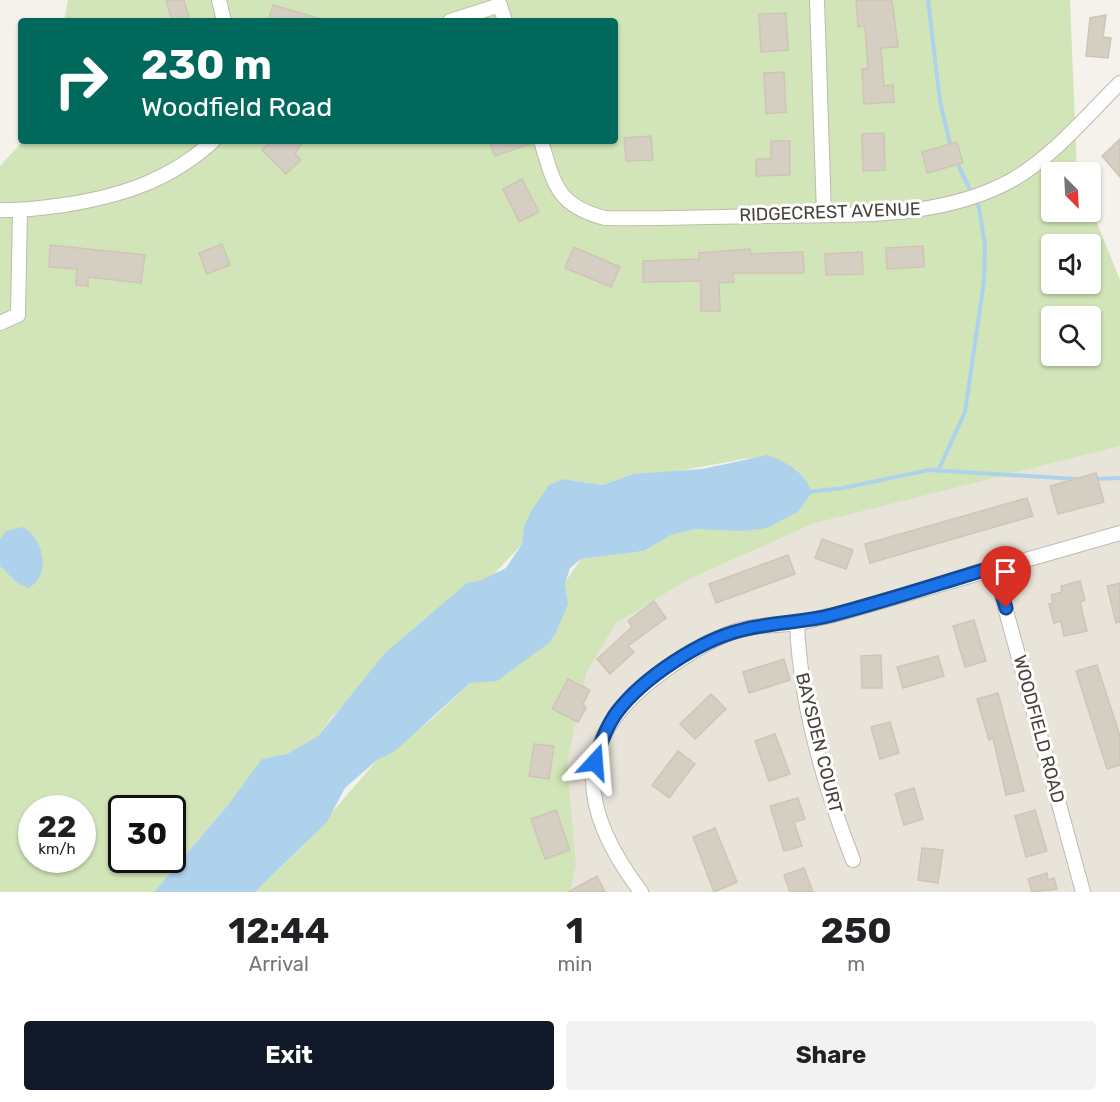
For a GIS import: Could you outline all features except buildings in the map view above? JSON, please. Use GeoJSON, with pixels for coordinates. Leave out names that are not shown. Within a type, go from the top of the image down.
{"type":"FeatureCollection","features":[{"type":"Feature","properties":{"kind":"street"},"geometry":{"type":"LineString","coordinates":[[219,0],[223,18]]}},
{"type":"Feature","properties":{"kind":"street"},"geometry":{"type":"LineString","coordinates":[[817,0],[824,215]]}},
{"type":"Feature","properties":{"kind":"street"},"geometry":{"type":"LineString","coordinates":[[458,18],[499,3],[504,18]]}},
{"type":"Feature","properties":{"kind":"street","name":"RIDGECREST AVENUE"},"geometry":{"type":"LineString","coordinates":[[542,144],[558,190],[571,205],[605,218],[824,215],[917,210],[944,206],[989,192],[1037,163],[1120,83]]}},
{"type":"Feature","properties":{"kind":"street"},"geometry":{"type":"LineString","coordinates":[[0,210],[20,211],[129,192],[172,173],[209,144]]}},
{"type":"Feature","properties":{"kind":"street"},"geometry":{"type":"LineString","coordinates":[[0,323],[18,315],[20,211]]}},
{"type":"Feature","properties":{"kind":"street"},"geometry":{"type":"LineString","coordinates":[[641,892],[622,867],[604,834],[593,799],[595,762],[607,728],[616,713],[638,689],[686,655],[740,630],[797,623],[1120,533]]}},
{"type":"Feature","properties":{"kind":"street","name":"WOODFIELD ROAD"},"geometry":{"type":"LineString","coordinates":[[994,567],[1083,892]]}},
{"type":"Feature","properties":{"kind":"street","name":"BAYSDEN COURT"},"geometry":{"type":"LineString","coordinates":[[797,623],[798,655],[805,694],[837,818],[853,860]]}},
{"type":"Feature","properties":{"kind":"shaded area"},"geometry":{"type":"Polygon","coordinates":[[[1120,441],[1120,892],[544,892],[492,694],[689,579],[815,523],[1120,441]]]}},
{"type":"Feature","properties":{"kind":"green space"},"geometry":{"type":"Polygon","coordinates":[[[68,0],[1070,0],[1077,162],[1041,162],[1041,222],[1097,222],[1120,280],[1120,446],[815,523],[689,579],[616,623],[586,673],[567,763],[576,865],[570,892],[255,892],[303,846],[377,760],[432,719],[470,683],[497,680],[581,559],[644,551],[671,535],[696,529],[798,470],[749,458],[662,474],[633,474],[601,485],[563,479],[522,544],[494,574],[416,630],[331,718],[318,736],[287,754],[262,760],[186,854],[186,795],[108,795],[108,873],[170,873],[154,892],[0,892],[0,166],[20,144],[618,144],[618,18],[65,18],[68,0]]]}},
{"type":"Feature","properties":{"kind":"water"},"geometry":{"type":"Polygon","coordinates":[[[767,455],[782,461],[800,473],[812,492],[799,511],[767,528],[743,531],[696,529],[671,535],[644,551],[581,559],[570,568],[565,584],[568,604],[556,633],[549,643],[497,681],[470,683],[395,751],[377,760],[345,788],[327,822],[255,892],[154,892],[170,873],[186,873],[186,854],[227,806],[262,759],[287,754],[318,736],[385,653],[467,583],[479,581],[506,568],[522,544],[524,527],[531,511],[549,485],[563,479],[602,485],[633,474],[702,469],[767,455]]]}},
{"type":"Feature","properties":{"kind":"water"},"geometry":{"type":"Polygon","coordinates":[[[22,527],[36,539],[42,557],[40,575],[36,583],[28,588],[16,582],[0,566],[0,540],[6,531],[22,527]]]}},
{"type":"Feature","properties":{"kind":"waterway"},"geometry":{"type":"LineString","coordinates":[[928,0],[940,101],[951,148]]}},
{"type":"Feature","properties":{"kind":"waterway"},"geometry":{"type":"LineString","coordinates":[[938,471],[965,412],[984,281],[985,245],[979,208],[956,161]]}},
{"type":"Feature","properties":{"kind":"waterway"},"geometry":{"type":"LineString","coordinates":[[808,492],[843,488],[929,470],[1077,479]]}},
{"type":"Feature","properties":{"kind":"waterway"},"geometry":{"type":"LineString","coordinates":[[1094,479],[1120,478]]}},
{"type":"Feature","properties":{"kind":"route"},"geometry":{"type":"LineString","coordinates":[[595,762],[607,728],[616,713],[638,689],[686,655],[740,630],[797,623],[834,615],[994,567],[1006,608]]}}]}
